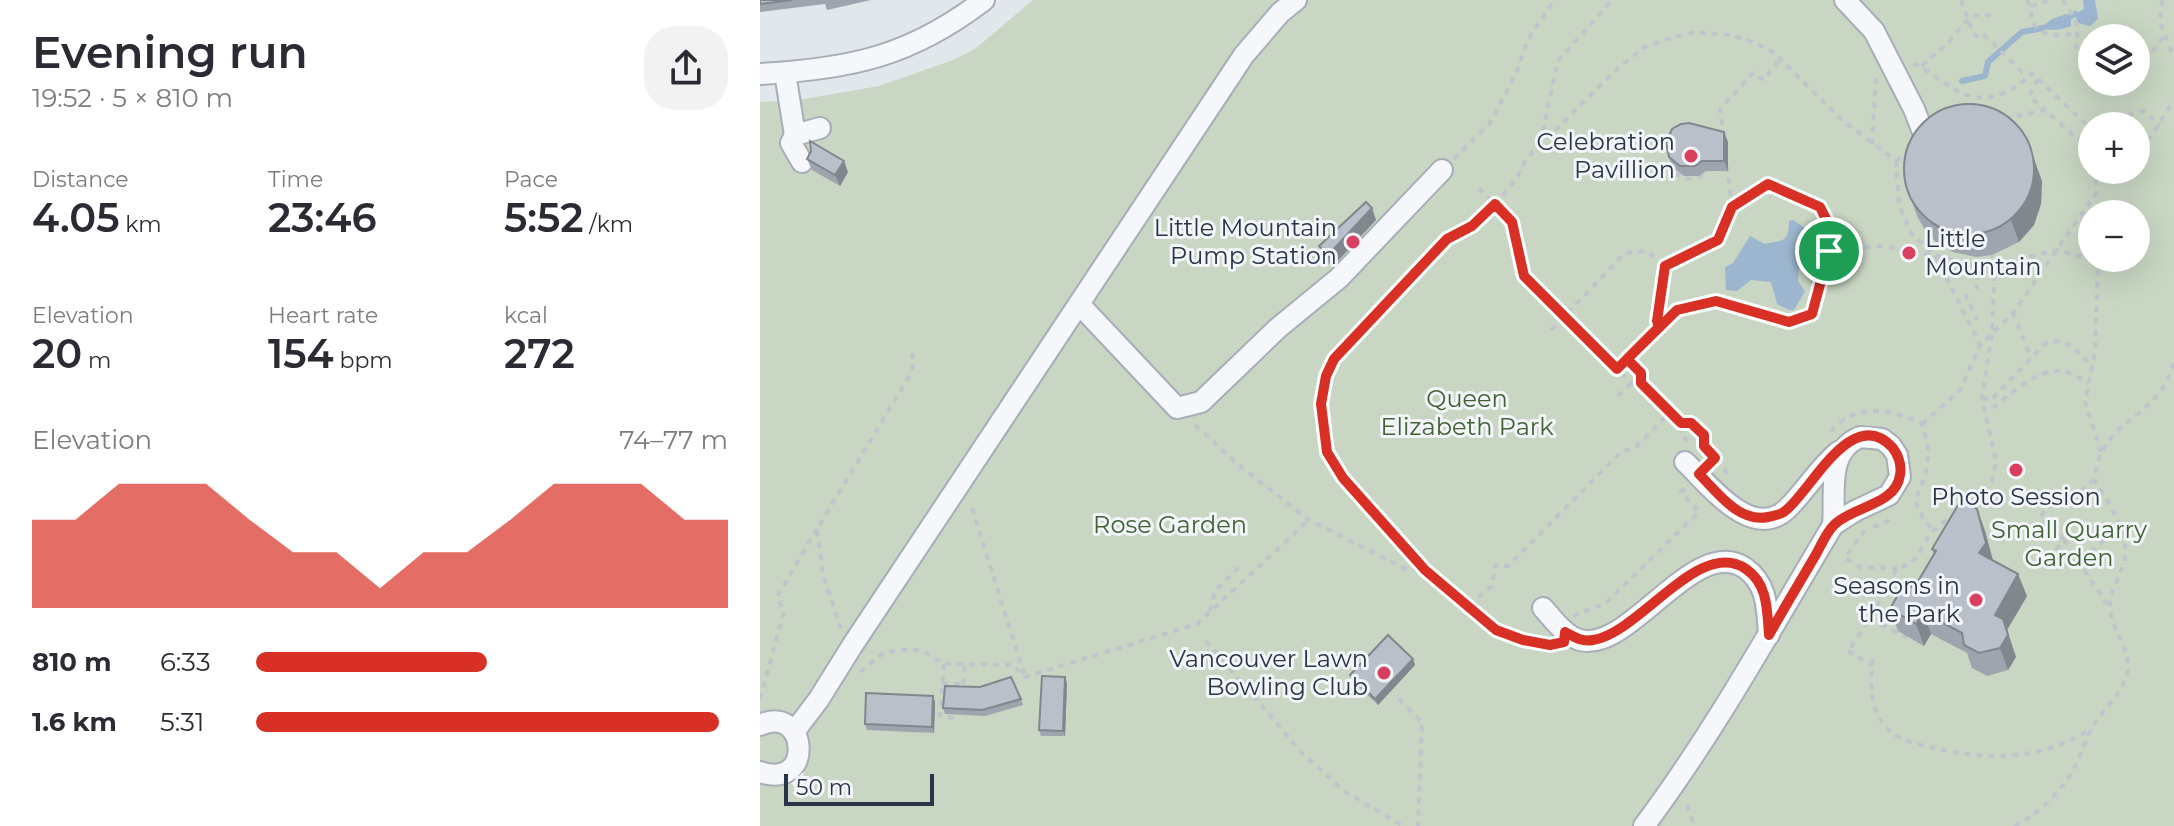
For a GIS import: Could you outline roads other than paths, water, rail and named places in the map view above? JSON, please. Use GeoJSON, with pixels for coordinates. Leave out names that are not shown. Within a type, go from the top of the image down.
{"type":"FeatureCollection","features":[{"type":"Feature","properties":{"kind":"street"},"geometry":{"type":"LineString","coordinates":[[760,74],[832,69],[906,48],[952,24],[984,0]]}},
{"type":"Feature","properties":{"kind":"street"},"geometry":{"type":"LineString","coordinates":[[794,732],[819,699],[1244,55],[1280,13],[1296,0]]}},
{"type":"Feature","properties":{"kind":"street"},"geometry":{"type":"LineString","coordinates":[[1845,0],[1874,31],[1920,138]]}},
{"type":"Feature","properties":{"kind":"street"},"geometry":{"type":"LineString","coordinates":[[785,73],[795,135],[791,143],[802,162]]}},
{"type":"Feature","properties":{"kind":"street"},"geometry":{"type":"LineString","coordinates":[[795,135],[820,128]]}},
{"type":"Feature","properties":{"kind":"street"},"geometry":{"type":"LineString","coordinates":[[1079,304],[1177,408],[1201,402],[1278,328],[1339,278],[1442,170]]}},
{"type":"Feature","properties":{"kind":"street"},"geometry":{"type":"LineString","coordinates":[[1692,468],[1736,511],[1766,518],[1785,512],[1819,469],[1835,442],[1860,437],[1882,439],[1897,455],[1900,477],[1889,495],[1833,525]]}},
{"type":"Feature","properties":{"kind":"street"},"geometry":{"type":"LineString","coordinates":[[1644,826],[1725,709],[1833,525],[1835,442]]}},
{"type":"Feature","properties":{"kind":"street"},"geometry":{"type":"LineString","coordinates":[[1543,608],[1565,632],[1579,640],[1594,640],[1612,633],[1702,568],[1721,560],[1737,563],[1752,573],[1760,584],[1767,600],[1769,635]]}},
{"type":"Feature","properties":{"kind":"street"},"geometry":{"type":"LineString","coordinates":[[760,725],[776,721],[786,725],[799,741],[797,761],[781,774],[760,772]]}},
{"type":"Feature","properties":{"kind":"water"},"geometry":{"type":"Polygon","coordinates":[[[2083,0],[2095,0],[2098,19],[2092,24],[2078,23],[2075,14],[2084,9],[2083,0]]]}},
{"type":"Feature","properties":{"kind":"water"},"geometry":{"type":"Polygon","coordinates":[[[2066,14],[2071,16],[2071,26],[2056,30],[2041,27],[2052,19],[2066,14]]]}},
{"type":"Feature","properties":{"kind":"water"},"geometry":{"type":"Polygon","coordinates":[[[1793,220],[1818,237],[1814,248],[1800,256],[1798,281],[1805,291],[1794,310],[1777,304],[1771,282],[1751,280],[1737,291],[1726,290],[1725,267],[1733,263],[1750,236],[1765,244],[1781,241],[1788,233],[1789,221],[1793,220]]]}},
{"type":"Feature","properties":{"kind":"waterway"},"geometry":{"type":"LineString","coordinates":[[2071,16],[2075,14]]}},
{"type":"Feature","properties":{"kind":"waterway"},"geometry":{"type":"LineString","coordinates":[[1962,81],[1985,76],[1988,62],[2022,32],[2043,28]]}},
{"type":"Feature","properties":{"kind":"place","name":"Celebration Pavillion"},"geometry":{"type":"Point","coordinates":[1691,156]}},
{"type":"Feature","properties":{"kind":"place","name":"Little Mountain Pump Station"},"geometry":{"type":"Point","coordinates":[1353,242]}},
{"type":"Feature","properties":{"kind":"place","name":"Little Mountain"},"geometry":{"type":"Point","coordinates":[1909,253]}},
{"type":"Feature","properties":{"kind":"place","name":"Photo Session"},"geometry":{"type":"Point","coordinates":[2016,470]}},
{"type":"Feature","properties":{"kind":"place","name":"Seasons in the Park"},"geometry":{"type":"Point","coordinates":[1976,600]}},
{"type":"Feature","properties":{"kind":"place","name":"Vancouver Lawn Bowling Club"},"geometry":{"type":"Point","coordinates":[1384,673]}},
{"type":"Feature","properties":{"kind":"park label","name":"Queen Elizabeth Park"},"geometry":{"type":"Point","coordinates":[1467,413]}},
{"type":"Feature","properties":{"kind":"park label","name":"Rose Garden"},"geometry":{"type":"Point","coordinates":[1170,525]}},
{"type":"Feature","properties":{"kind":"park label","name":"Small Quarry Garden"},"geometry":{"type":"Point","coordinates":[2069,544]}}]}
